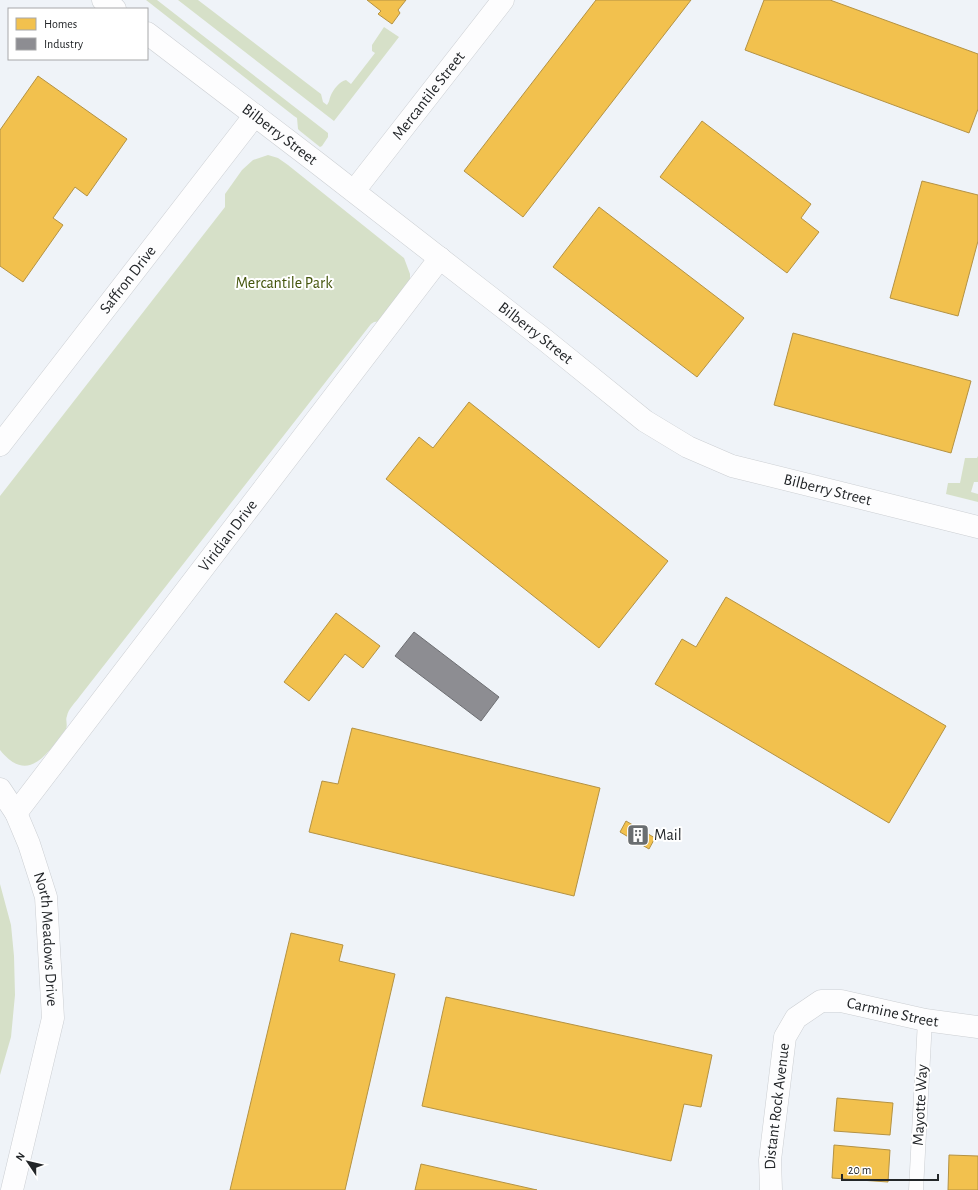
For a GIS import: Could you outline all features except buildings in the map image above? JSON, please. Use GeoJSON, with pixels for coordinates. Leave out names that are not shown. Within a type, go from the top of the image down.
{"type":"FeatureCollection","features":[{"type":"Feature","properties":{"kind":"street"},"geometry":{"type":"LineString","coordinates":[[103,0],[114,8]]}},
{"type":"Feature","properties":{"kind":"street","name":"Mercantile Street"},"geometry":{"type":"LineString","coordinates":[[354,191],[503,0]]}},
{"type":"Feature","properties":{"kind":"street","name":"Bilberry Street"},"geometry":{"type":"LineString","coordinates":[[148,34],[256,115],[440,258],[645,421],[688,446],[732,466],[978,527]]}},
{"type":"Feature","properties":{"kind":"street","name":"Saffron Drive"},"geometry":{"type":"LineString","coordinates":[[0,445],[256,115]]}},
{"type":"Feature","properties":{"kind":"street","name":"Viridian Drive"},"geometry":{"type":"LineString","coordinates":[[16,813],[440,258]]}},
{"type":"Feature","properties":{"kind":"street","name":"North Meadows Drive"},"geometry":{"type":"LineString","coordinates":[[0,789],[16,813],[29,844],[46,897],[54,1018],[12,1190]]}},
{"type":"Feature","properties":{"kind":"street","name":"Carmine Street"},"geometry":{"type":"LineString","coordinates":[[809,1009],[821,1001],[840,1001],[925,1020],[978,1027]]}},
{"type":"Feature","properties":{"kind":"street","name":"Distant Rock Avenue"},"geometry":{"type":"LineString","coordinates":[[771,1190],[770,1160],[785,1037],[796,1018],[809,1009]]}},
{"type":"Feature","properties":{"kind":"lane","name":"Mayotte Way"},"geometry":{"type":"LineString","coordinates":[[916,1190],[925,1020]]}},
{"type":"Feature","properties":{"kind":"green space"},"geometry":{"type":"Polygon","coordinates":[[[146,0],[157,0],[328,133],[328,137],[322,146],[320,147],[298,129],[297,118],[146,0]]]}},
{"type":"Feature","properties":{"kind":"green space"},"geometry":{"type":"Polygon","coordinates":[[[178,0],[198,0],[321,94],[323,102],[327,105],[330,96],[337,86],[346,80],[351,84],[375,53],[372,51],[372,45],[384,27],[399,37],[334,121],[178,0]]]}},
{"type":"Feature","properties":{"kind":"green space","name":"Mercantile Park"},"geometry":{"type":"Polygon","coordinates":[[[268,155],[278,158],[288,165],[404,258],[410,274],[410,282],[382,321],[371,324],[72,706],[66,718],[66,729],[52,747],[37,762],[29,765],[20,765],[10,760],[0,750],[0,496],[225,207],[225,194],[242,170],[253,160],[268,155]]]}},
{"type":"Feature","properties":{"kind":"green space"},"geometry":{"type":"Polygon","coordinates":[[[978,456],[978,482],[974,482],[971,492],[978,494],[978,502],[946,494],[948,483],[960,483],[965,458],[977,458],[978,456]]]}},
{"type":"Feature","properties":{"kind":"green space"},"geometry":{"type":"Polygon","coordinates":[[[0,884],[11,925],[14,956],[15,995],[11,1037],[0,1075],[0,884]]]}},
{"type":"Feature","properties":{"kind":"place","name":"Mail"},"geometry":{"type":"Point","coordinates":[638,835]}}]}
